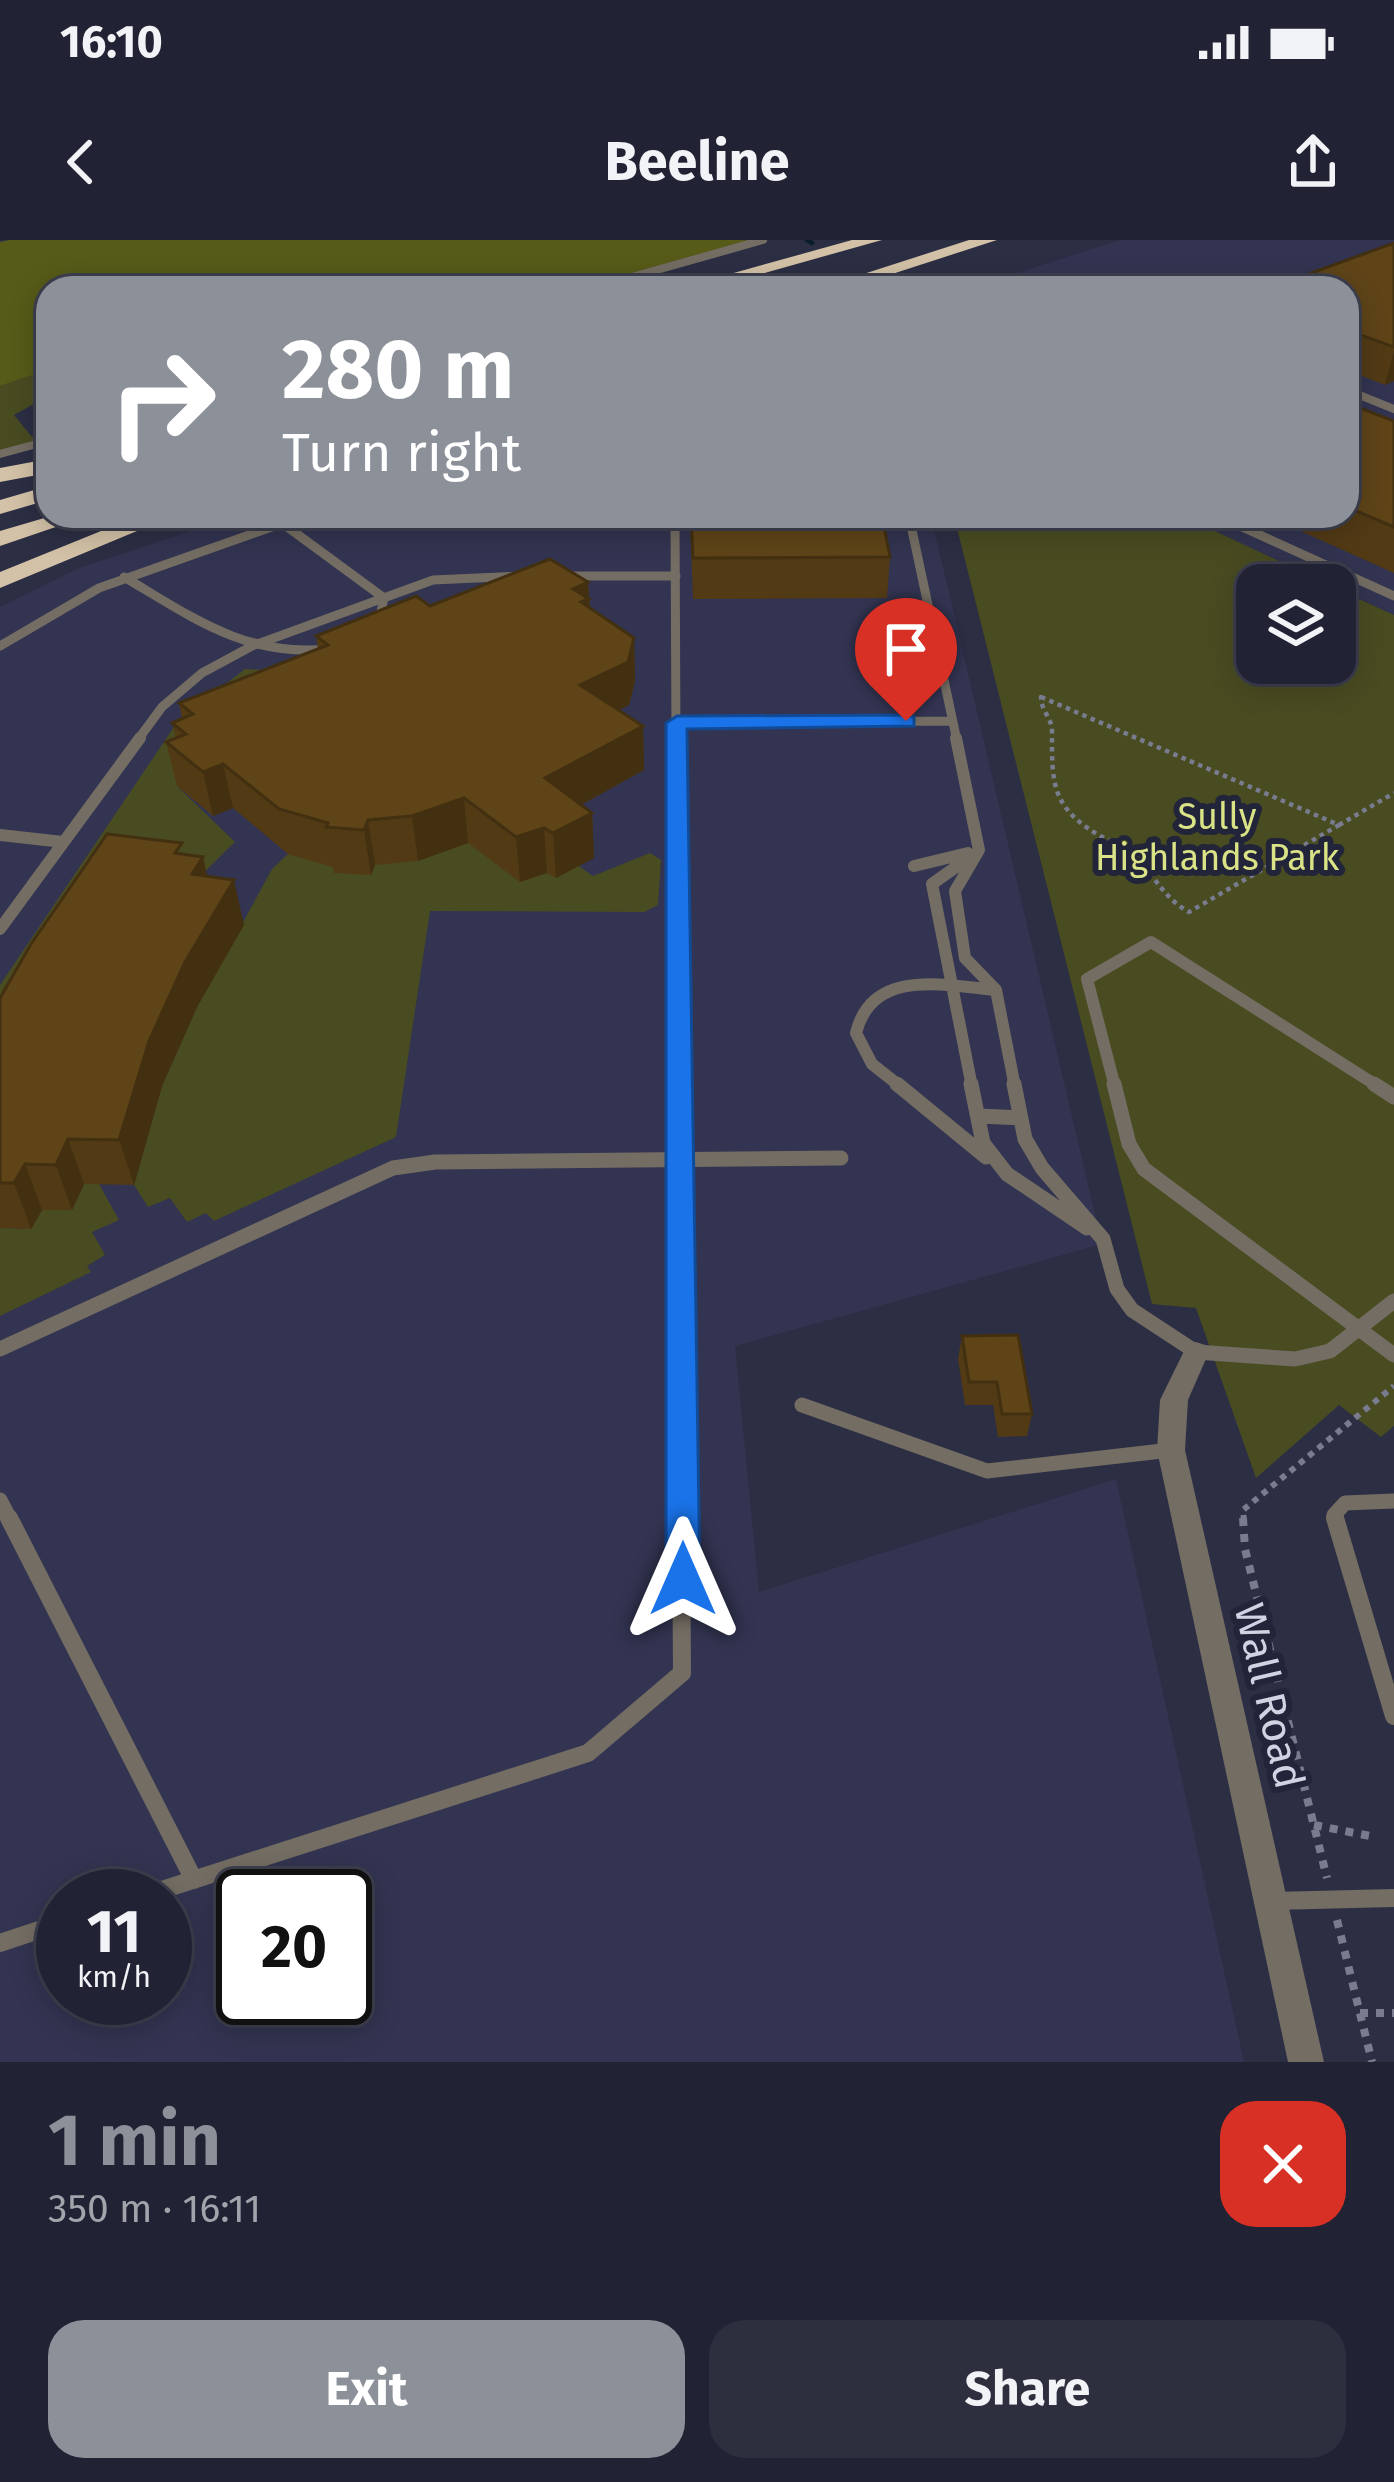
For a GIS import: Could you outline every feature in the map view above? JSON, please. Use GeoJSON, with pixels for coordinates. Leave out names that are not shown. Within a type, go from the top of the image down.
{"type":"FeatureCollection","features":[{"type":"Feature","properties":{"kind":"highway"},"geometry":{"type":"LineString","coordinates":[[870,276],[988,240]]}},
{"type":"Feature","properties":{"kind":"highway"},"geometry":{"type":"LineString","coordinates":[[740,276],[879,243]]}},
{"type":"Feature","properties":{"kind":"highway"},"geometry":{"type":"LineString","coordinates":[[779,276],[879,243]]}},
{"type":"Feature","properties":{"kind":"highway"},"geometry":{"type":"LineString","coordinates":[[893,276],[967,247]]}},
{"type":"Feature","properties":{"kind":"highway"},"geometry":{"type":"LineString","coordinates":[[0,476],[36,471]]}},
{"type":"Feature","properties":{"kind":"highway"},"geometry":{"type":"LineString","coordinates":[[0,487],[36,474]]}},
{"type":"Feature","properties":{"kind":"highway"},"geometry":{"type":"LineString","coordinates":[[0,507],[36,496]]}},
{"type":"Feature","properties":{"kind":"highway"},"geometry":{"type":"LineString","coordinates":[[0,539],[36,528]]}},
{"type":"Feature","properties":{"kind":"highway"},"geometry":{"type":"LineString","coordinates":[[0,560],[106,528]]}},
{"type":"Feature","properties":{"kind":"highway"},"geometry":{"type":"LineString","coordinates":[[0,580],[125,528]]}},
{"type":"Feature","properties":{"kind":"street","name":"Wall Road"},"geometry":{"type":"LineString","coordinates":[[1196,1352],[1174,1400],[1171,1450],[1306,2062]]}},
{"type":"Feature","properties":{"kind":"lane"},"geometry":{"type":"LineString","coordinates":[[636,276],[763,240]]}},
{"type":"Feature","properties":{"kind":"lane"},"geometry":{"type":"LineString","coordinates":[[1359,395],[1394,409]]}},
{"type":"Feature","properties":{"kind":"lane"},"geometry":{"type":"LineString","coordinates":[[0,454],[36,444]]}},
{"type":"Feature","properties":{"kind":"lane"},"geometry":{"type":"LineString","coordinates":[[0,646],[124,578],[268,528]]}},
{"type":"Feature","properties":{"kind":"lane"},"geometry":{"type":"LineString","coordinates":[[289,528],[384,598]]}},
{"type":"Feature","properties":{"kind":"lane"},"geometry":{"type":"LineString","coordinates":[[0,1500],[194,1880],[588,1753],[682,1673],[675,528]]}},
{"type":"Feature","properties":{"kind":"lane"},"geometry":{"type":"LineString","coordinates":[[912,528],[979,850],[955,891],[965,958],[996,990],[1025,1139],[1042,1168],[1103,1239],[1117,1289],[1132,1310],[1196,1352],[1295,1359],[1330,1351],[1394,1301]]}},
{"type":"Feature","properties":{"kind":"lane"},"geometry":{"type":"LineString","coordinates":[[1244,528],[1394,596]]}},
{"type":"Feature","properties":{"kind":"lane"},"geometry":{"type":"LineString","coordinates":[[0,928],[162,706],[202,673],[246,649],[453,576],[676,576]]}},
{"type":"Feature","properties":{"kind":"lane"},"geometry":{"type":"LineString","coordinates":[[124,578],[246,649],[290,654],[347,644]]}},
{"type":"Feature","properties":{"kind":"lane"},"geometry":{"type":"LineString","coordinates":[[361,638],[383,619],[384,598]]}},
{"type":"Feature","properties":{"kind":"lane"},"geometry":{"type":"LineString","coordinates":[[677,723],[952,721]]}},
{"type":"Feature","properties":{"kind":"lane"},"geometry":{"type":"LineString","coordinates":[[0,835],[63,842]]}},
{"type":"Feature","properties":{"kind":"lane"},"geometry":{"type":"LineString","coordinates":[[932,884],[979,850]]}},
{"type":"Feature","properties":{"kind":"lane"},"geometry":{"type":"LineString","coordinates":[[979,850],[914,866],[932,884],[983,1143],[1006,1174]]}},
{"type":"Feature","properties":{"kind":"lane"},"geometry":{"type":"LineString","coordinates":[[1394,1097],[1151,943],[1087,979],[1129,1144],[1144,1168],[1394,1355]]}},
{"type":"Feature","properties":{"kind":"lane"},"geometry":{"type":"LineString","coordinates":[[996,990],[914,982],[881,994],[862,1009],[859,1045],[872,1064],[1006,1174],[1103,1239]]}},
{"type":"Feature","properties":{"kind":"lane"},"geometry":{"type":"LineString","coordinates":[[978,1116],[1021,1118]]}},
{"type":"Feature","properties":{"kind":"lane"},"geometry":{"type":"LineString","coordinates":[[0,1349],[393,1168],[434,1162],[841,1157]]}},
{"type":"Feature","properties":{"kind":"lane"},"geometry":{"type":"LineString","coordinates":[[802,1405],[987,1471],[1171,1450]]}},
{"type":"Feature","properties":{"kind":"lane"},"geometry":{"type":"LineString","coordinates":[[1394,1501],[1345,1503],[1334,1515],[1394,1716]]}},
{"type":"Feature","properties":{"kind":"lane"},"geometry":{"type":"LineString","coordinates":[[1268,1901],[1394,1898]]}},
{"type":"Feature","properties":{"kind":"lane"},"geometry":{"type":"LineString","coordinates":[[0,1943],[36,1931]]}},
{"type":"Feature","properties":{"kind":"path"},"geometry":{"type":"LineString","coordinates":[[1340,825],[1041,697],[1053,725],[1046,778],[1052,796],[1091,832],[1130,853],[1166,901],[1189,912],[1394,794]]}},
{"type":"Feature","properties":{"kind":"path"},"geometry":{"type":"LineString","coordinates":[[1322,1856],[1245,1549],[1243,1510],[1394,1386]]}},
{"type":"Feature","properties":{"kind":"path"},"geometry":{"type":"LineString","coordinates":[[1314,1825],[1370,1836]]}},
{"type":"Feature","properties":{"kind":"path"},"geometry":{"type":"LineString","coordinates":[[1343,1945],[1372,2062]]}},
{"type":"Feature","properties":{"kind":"path"},"geometry":{"type":"LineString","coordinates":[[1360,2013],[1394,2013]]}},
{"type":"Feature","properties":{"kind":"shaded area"},"geometry":{"type":"Polygon","coordinates":[[[1121,240],[1394,240],[1394,615],[1356,597],[1356,564],[1285,564],[1209,528],[1359,528],[1359,276],[1007,276],[1121,240]]]}},
{"type":"Feature","properties":{"kind":"shaded area"},"geometry":{"type":"Polygon","coordinates":[[[199,528],[934,528],[1102,1244],[735,1346],[759,1592],[1116,1479],[1244,2062],[0,2062],[0,607],[79,568],[199,528]]]}},
{"type":"Feature","properties":{"kind":"green space"},"geometry":{"type":"Polygon","coordinates":[[[750,240],[622,276],[36,276],[36,377],[0,386],[0,242],[750,240]]]}},
{"type":"Feature","properties":{"kind":"green space"},"geometry":{"type":"Polygon","coordinates":[[[36,377],[36,403],[14,415],[36,441],[0,450],[0,386],[36,377]]]}},
{"type":"Feature","properties":{"kind":"green space","name":"Sully Highlands Park"},"geometry":{"type":"Polygon","coordinates":[[[957,528],[1209,528],[1285,564],[1236,564],[1236,684],[1356,684],[1356,598],[1394,615],[1394,1426],[1381,1437],[1339,1405],[1256,1478],[1196,1308],[1152,1304],[957,528]]]}},
{"type":"Feature","properties":{"kind":"green space"},"geometry":{"type":"Polygon","coordinates":[[[245,669],[287,671],[178,787],[235,842],[0,1073],[0,985],[178,721],[245,669]]]}},
{"type":"Feature","properties":{"kind":"green space"},"geometry":{"type":"Polygon","coordinates":[[[517,818],[530,876],[579,866],[593,876],[650,853],[661,860],[658,905],[644,912],[430,911],[396,1137],[214,1221],[206,1213],[187,1222],[170,1198],[148,1207],[134,1185],[162,1086],[197,1007],[272,869],[288,854],[356,862],[406,861],[454,848],[517,818]]]}},
{"type":"Feature","properties":{"kind":"green space"},"geometry":{"type":"Polygon","coordinates":[[[84,1184],[99,1184],[119,1220],[92,1232],[105,1255],[87,1266],[91,1272],[0,1316],[0,1228],[31,1229],[42,1210],[72,1210],[84,1184]]]}},
{"type":"Feature","properties":{"kind":"building"},"geometry":{"type":"Polygon","coordinates":[[[1394,243],[1394,347],[1359,334],[1359,276],[1303,276],[1394,243]]]}},
{"type":"Feature","properties":{"kind":"building"},"geometry":{"type":"Polygon","coordinates":[[[1359,408],[1394,421],[1394,527],[1359,512],[1359,408]]]}},
{"type":"Feature","properties":{"kind":"building"},"geometry":{"type":"Polygon","coordinates":[[[692,528],[884,528],[890,557],[693,558],[692,528]]]}},
{"type":"Feature","properties":{"kind":"building"},"geometry":{"type":"Polygon","coordinates":[[[550,559],[588,582],[573,589],[589,599],[581,602],[634,638],[628,662],[580,685],[643,726],[545,778],[592,813],[553,833],[544,828],[516,837],[464,798],[412,816],[368,820],[364,830],[326,827],[328,823],[279,809],[223,764],[203,772],[166,742],[186,734],[172,723],[193,714],[179,703],[328,645],[316,636],[416,596],[430,606],[550,559]]]}},
{"type":"Feature","properties":{"kind":"building"},"geometry":{"type":"Polygon","coordinates":[[[107,834],[182,843],[175,853],[203,857],[192,874],[234,880],[185,962],[149,1041],[119,1140],[68,1139],[56,1165],[25,1164],[14,1183],[0,1183],[0,998],[107,834]]]}},
{"type":"Feature","properties":{"kind":"building"},"geometry":{"type":"Polygon","coordinates":[[[1018,1335],[1032,1414],[1002,1414],[997,1382],[969,1382],[962,1336],[1018,1335]]]}},
{"type":"Feature","properties":{"kind":"waterway"},"geometry":{"type":"LineString","coordinates":[[807,240],[812,243]]}},
{"type":"Feature","properties":{"kind":"route"},"geometry":{"type":"LineString","coordinates":[[683,1579],[677,723],[906,721]]}}]}
